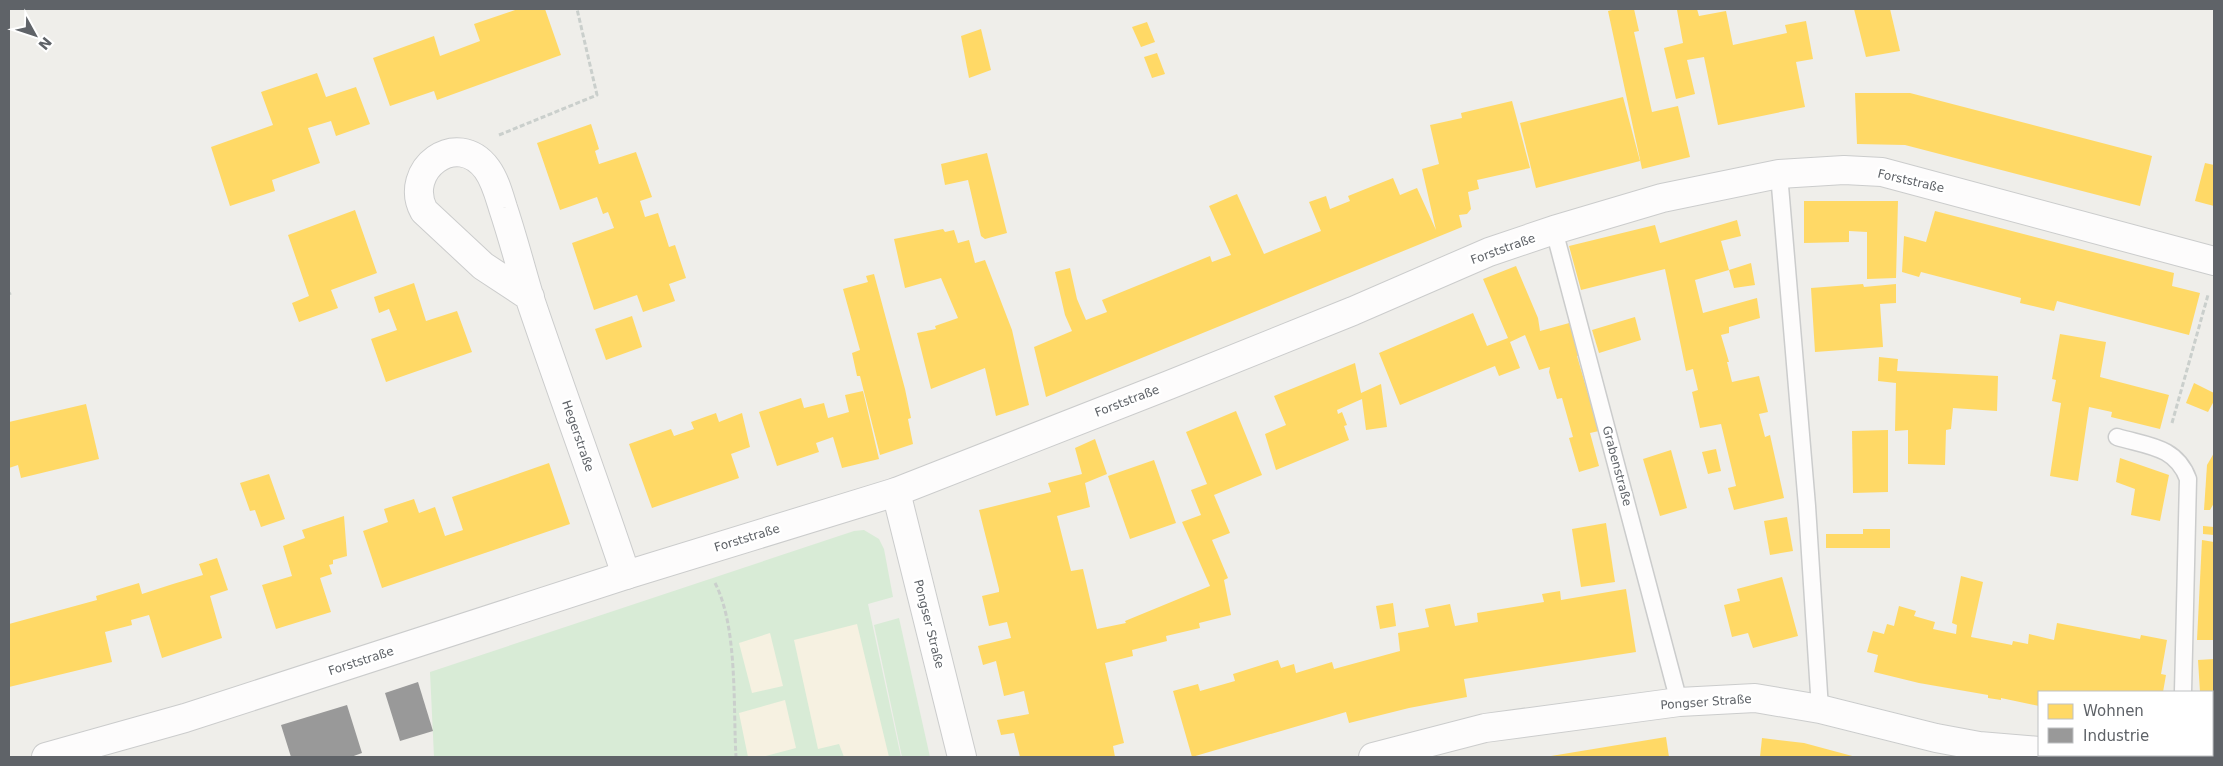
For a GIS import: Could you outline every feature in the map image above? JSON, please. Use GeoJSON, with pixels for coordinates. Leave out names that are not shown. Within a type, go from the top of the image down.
{"type":"FeatureCollection","features":[{"type":"Feature","properties":{"kind":"street"},"geometry":{"type":"LineString","coordinates":[[477,159],[463,152],[454,152],[433,161],[424,172],[419,186],[420,202],[424,211],[483,266],[530,297]]}},
{"type":"Feature","properties":{"kind":"street","name":"Hegerstraße"},"geometry":{"type":"LineString","coordinates":[[477,159],[488,170],[496,189],[530,297],[626,575]]}},
{"type":"Feature","properties":{"kind":"street","name":"Forststraße"},"geometry":{"type":"LineString","coordinates":[[46,757],[202,713],[626,575],[896,492],[1188,377],[1489,252],[1554,230],[1662,198],[1779,174],[1844,170],[1882,172],[2214,261]]}},
{"type":"Feature","properties":{"kind":"street","name":"Pongser Straße"},"geometry":{"type":"LineString","coordinates":[[896,492],[962,757]]}},
{"type":"Feature","properties":{"kind":"street","name":"Pongser Straße"},"geometry":{"type":"LineString","coordinates":[[1373,757],[1411,752],[1485,728],[1679,702],[1755,698],[1820,709],[1979,746],[2038,751]]}},
{"type":"Feature","properties":{"kind":"lane"},"geometry":{"type":"LineString","coordinates":[[1779,174],[1807,506],[1820,709]]}},
{"type":"Feature","properties":{"kind":"lane","name":"Grabenstraße"},"geometry":{"type":"LineString","coordinates":[[1554,230],[1679,702]]}},
{"type":"Feature","properties":{"kind":"lane"},"geometry":{"type":"LineString","coordinates":[[2117,437],[2164,451],[2176,458],[2188,479],[2183,691]]}},
{"type":"Feature","properties":{"kind":"path"},"geometry":{"type":"LineString","coordinates":[[477,159],[492,138],[597,95],[577,9]]}},
{"type":"Feature","properties":{"kind":"path"},"geometry":{"type":"LineString","coordinates":[[2164,451],[2209,290]]}},
{"type":"Feature","properties":{"kind":"path"},"geometry":{"type":"LineString","coordinates":[[699,552],[717,587],[731,642],[736,757]]}},
{"type":"Feature","properties":{"kind":"green space"},"geometry":{"type":"Polygon","coordinates":[[[864,530],[879,539],[884,549],[893,597],[868,604],[901,757],[434,757],[430,672],[854,531],[864,530]]]}},
{"type":"Feature","properties":{"kind":"green space"},"geometry":{"type":"Polygon","coordinates":[[[899,618],[930,757],[902,757],[874,625],[899,618]]]}},
{"type":"Feature","properties":{"kind":"sand"},"geometry":{"type":"Polygon","coordinates":[[[857,624],[889,757],[844,757],[839,744],[818,749],[794,640],[857,624]]]}},
{"type":"Feature","properties":{"kind":"sand"},"geometry":{"type":"Polygon","coordinates":[[[770,633],[783,686],[752,693],[739,643],[770,633]]]}},
{"type":"Feature","properties":{"kind":"sand"},"geometry":{"type":"Polygon","coordinates":[[[785,700],[796,748],[762,757],[748,757],[739,713],[785,700]]]}},
{"type":"Feature","properties":{"kind":"building: Wohnen"},"geometry":{"type":"Polygon","coordinates":[[[518,9],[545,9],[561,55],[437,100],[434,91],[390,106],[373,58],[434,36],[440,56],[480,41],[474,24],[518,9]]]}},
{"type":"Feature","properties":{"kind":"building: Wohnen"},"geometry":{"type":"Polygon","coordinates":[[[1634,9],[1639,31],[1634,32],[1652,112],[1678,106],[1690,157],[1642,169],[1608,11],[1634,9]]]}},
{"type":"Feature","properties":{"kind":"building: Wohnen"},"geometry":{"type":"Polygon","coordinates":[[[1697,9],[1699,16],[1726,11],[1733,45],[1787,33],[1785,25],[1806,21],[1813,59],[1796,62],[1805,107],[1718,125],[1704,57],[1687,60],[1695,94],[1676,99],[1664,48],[1683,43],[1677,10],[1697,9]]]}},
{"type":"Feature","properties":{"kind":"building: Wohnen"},"geometry":{"type":"Polygon","coordinates":[[[1854,9],[1890,9],[1900,51],[1866,57],[1854,9]]]}},
{"type":"Feature","properties":{"kind":"building: Wohnen"},"geometry":{"type":"Polygon","coordinates":[[[1147,22],[1155,42],[1141,47],[1132,27],[1147,22]]]}},
{"type":"Feature","properties":{"kind":"building: Wohnen"},"geometry":{"type":"Polygon","coordinates":[[[981,29],[991,70],[969,78],[961,36],[981,29]]]}},
{"type":"Feature","properties":{"kind":"building: Wohnen"},"geometry":{"type":"Polygon","coordinates":[[[1157,53],[1165,74],[1152,78],[1144,57],[1157,53]]]}},
{"type":"Feature","properties":{"kind":"building: Wohnen"},"geometry":{"type":"Polygon","coordinates":[[[317,73],[326,97],[356,87],[370,124],[336,136],[331,121],[308,128],[320,163],[272,180],[275,191],[230,206],[211,147],[273,125],[261,92],[317,73]]]}},
{"type":"Feature","properties":{"kind":"building: Wohnen"},"geometry":{"type":"Polygon","coordinates":[[[1855,93],[1910,93],[2152,156],[2140,206],[1905,145],[1857,144],[1855,93]]]}},
{"type":"Feature","properties":{"kind":"building: Wohnen"},"geometry":{"type":"Polygon","coordinates":[[[1623,97],[1640,161],[1536,188],[1520,123],[1623,97]]]}},
{"type":"Feature","properties":{"kind":"building: Wohnen"},"geometry":{"type":"Polygon","coordinates":[[[1512,101],[1530,168],[1477,180],[1479,189],[1468,192],[1471,209],[1467,214],[1459,215],[1462,227],[1046,397],[1034,347],[1072,331],[1065,315],[1055,272],[1070,268],[1077,299],[1086,320],[1107,312],[1102,300],[1210,256],[1212,262],[1231,255],[1209,206],[1237,194],[1264,254],[1321,231],[1309,202],[1326,196],[1330,209],[1350,201],[1348,196],[1393,178],[1400,195],[1417,188],[1436,230],[1422,169],[1439,164],[1430,125],[1462,118],[1461,113],[1512,101]]]}},
{"type":"Feature","properties":{"kind":"building: Wohnen"},"geometry":{"type":"Polygon","coordinates":[[[591,124],[599,149],[595,151],[599,164],[636,152],[652,197],[640,201],[645,217],[658,213],[669,247],[675,245],[686,278],[669,284],[675,301],[643,312],[637,295],[594,310],[572,243],[614,228],[608,212],[603,214],[597,197],[560,210],[537,143],[591,124]]]}},
{"type":"Feature","properties":{"kind":"building: Wohnen"},"geometry":{"type":"Polygon","coordinates":[[[987,153],[1007,233],[985,239],[981,236],[968,180],[945,185],[941,164],[987,153]]]}},
{"type":"Feature","properties":{"kind":"building: Wohnen"},"geometry":{"type":"Polygon","coordinates":[[[2205,163],[2214,165],[2214,206],[2195,201],[2205,163]]]}},
{"type":"Feature","properties":{"kind":"building: Wohnen"},"geometry":{"type":"Polygon","coordinates":[[[1804,201],[1898,201],[1896,278],[1867,279],[1867,232],[1849,231],[1849,242],[1804,243],[1804,201]]]}},
{"type":"Feature","properties":{"kind":"building: Wohnen"},"geometry":{"type":"Polygon","coordinates":[[[355,210],[377,273],[331,290],[338,308],[299,322],[292,303],[309,296],[288,235],[355,210]]]}},
{"type":"Feature","properties":{"kind":"building: Wohnen"},"geometry":{"type":"Polygon","coordinates":[[[1935,211],[2174,273],[2172,286],[2200,293],[2189,335],[2057,301],[2054,311],[2020,303],[2021,298],[1921,272],[1919,277],[1902,272],[1904,236],[1926,242],[1935,211]]]}},
{"type":"Feature","properties":{"kind":"building: Wohnen"},"geometry":{"type":"Polygon","coordinates":[[[1737,220],[1741,236],[1721,241],[1729,270],[1695,280],[1703,313],[1757,298],[1760,318],[1729,327],[1729,333],[1721,335],[1729,362],[1727,362],[1732,382],[1759,376],[1768,412],[1759,414],[1765,437],[1770,435],[1784,498],[1734,510],[1728,488],[1736,486],[1721,424],[1700,428],[1692,392],[1698,390],[1693,369],[1686,371],[1665,269],[1581,290],[1569,246],[1655,225],[1660,243],[1737,220]]]}},
{"type":"Feature","properties":{"kind":"building: Wohnen"},"geometry":{"type":"Polygon","coordinates":[[[943,229],[945,232],[954,230],[958,243],[969,240],[975,263],[985,260],[1012,330],[1029,405],[996,416],[985,368],[931,389],[917,333],[936,329],[935,326],[958,318],[941,278],[905,288],[894,239],[943,229]]]}},
{"type":"Feature","properties":{"kind":"building: Wohnen"},"geometry":{"type":"Polygon","coordinates":[[[1751,263],[1755,285],[1734,288],[1729,270],[1751,263]]]}},
{"type":"Feature","properties":{"kind":"building: Wohnen"},"geometry":{"type":"Polygon","coordinates":[[[1516,266],[1538,318],[1540,331],[1573,322],[1583,355],[1577,356],[1599,431],[1590,433],[1599,466],[1579,472],[1569,438],[1573,437],[1562,398],[1557,399],[1549,372],[1550,367],[1539,370],[1525,335],[1510,342],[1520,368],[1499,376],[1495,366],[1400,405],[1379,353],[1473,313],[1487,346],[1508,338],[1483,279],[1516,266]]]}},
{"type":"Feature","properties":{"kind":"building: Wohnen"},"geometry":{"type":"Polygon","coordinates":[[[874,274],[905,389],[911,418],[908,419],[913,444],[880,455],[860,376],[857,376],[852,353],[860,350],[843,289],[868,282],[866,276],[874,274]]]}},
{"type":"Feature","properties":{"kind":"building: Wohnen"},"geometry":{"type":"Polygon","coordinates":[[[414,283],[426,321],[457,311],[472,352],[386,382],[371,339],[397,330],[389,309],[379,313],[374,297],[414,283]]]}},
{"type":"Feature","properties":{"kind":"building: Wohnen"},"geometry":{"type":"Polygon","coordinates":[[[1863,284],[1864,287],[1896,284],[1896,303],[1880,304],[1883,347],[1815,352],[1811,288],[1863,284]]]}},
{"type":"Feature","properties":{"kind":"building: Wohnen"},"geometry":{"type":"Polygon","coordinates":[[[632,316],[642,347],[606,360],[595,329],[632,316]]]}},
{"type":"Feature","properties":{"kind":"building: Wohnen"},"geometry":{"type":"Polygon","coordinates":[[[1635,317],[1641,340],[1599,353],[1592,330],[1635,317]]]}},
{"type":"Feature","properties":{"kind":"building: Wohnen"},"geometry":{"type":"Polygon","coordinates":[[[2060,334],[2106,342],[2100,377],[2169,395],[2160,429],[2111,417],[2112,412],[2089,407],[2078,481],[2050,476],[2061,403],[2052,401],[2056,380],[2052,379],[2060,334]]]}},
{"type":"Feature","properties":{"kind":"building: Wohnen"},"geometry":{"type":"Polygon","coordinates":[[[1879,357],[1898,359],[1897,371],[1998,376],[1997,411],[1953,408],[1951,429],[1946,430],[1945,465],[1908,464],[1908,430],[1895,431],[1896,383],[1878,381],[1879,357]]]}},
{"type":"Feature","properties":{"kind":"building: Wohnen"},"geometry":{"type":"Polygon","coordinates":[[[1355,363],[1361,393],[1381,384],[1387,427],[1366,430],[1362,399],[1337,410],[1338,414],[1342,412],[1347,425],[1344,426],[1349,440],[1276,470],[1265,434],[1286,425],[1274,396],[1355,363]]]}},
{"type":"Feature","properties":{"kind":"building: Wohnen"},"geometry":{"type":"Polygon","coordinates":[[[2194,383],[2214,393],[2214,401],[2208,412],[2186,403],[2194,383]]]}},
{"type":"Feature","properties":{"kind":"building: Wohnen"},"geometry":{"type":"Polygon","coordinates":[[[863,391],[879,459],[842,468],[833,437],[816,443],[819,452],[777,466],[759,412],[801,398],[804,408],[824,403],[828,418],[849,412],[845,395],[863,391]]]}},
{"type":"Feature","properties":{"kind":"building: Wohnen"},"geometry":{"type":"Polygon","coordinates":[[[86,404],[99,459],[21,478],[18,465],[9,468],[9,422],[86,404]]]}},
{"type":"Feature","properties":{"kind":"building: Wohnen"},"geometry":{"type":"Polygon","coordinates":[[[1236,411],[1262,475],[1214,495],[1230,533],[1212,540],[1228,578],[1224,580],[1231,615],[1199,623],[1200,628],[1166,636],[1167,641],[1132,650],[1133,656],[1105,663],[1124,743],[1113,746],[1115,757],[1020,757],[1014,733],[1001,735],[997,720],[1029,714],[1024,691],[1004,696],[996,661],[983,665],[978,646],[1011,638],[1007,622],[989,626],[982,596],[999,592],[999,589],[979,510],[1051,492],[1048,483],[1082,474],[1075,448],[1095,439],[1107,474],[1085,483],[1090,507],[1057,516],[1071,571],[1083,569],[1097,629],[1126,623],[1125,621],[1210,586],[1182,522],[1201,515],[1191,490],[1207,484],[1186,432],[1236,411]]]}},
{"type":"Feature","properties":{"kind":"building: Wohnen"},"geometry":{"type":"Polygon","coordinates":[[[716,413],[719,422],[742,413],[750,447],[731,454],[739,478],[652,508],[629,444],[671,429],[674,436],[694,429],[691,422],[716,413]]]}},
{"type":"Feature","properties":{"kind":"building: Wohnen"},"geometry":{"type":"Polygon","coordinates":[[[1888,430],[1888,492],[1853,493],[1852,431],[1888,430]]]}},
{"type":"Feature","properties":{"kind":"building: Wohnen"},"geometry":{"type":"Polygon","coordinates":[[[1716,449],[1721,471],[1708,474],[1702,452],[1716,449]]]}},
{"type":"Feature","properties":{"kind":"building: Wohnen"},"geometry":{"type":"Polygon","coordinates":[[[1671,450],[1687,508],[1660,516],[1643,459],[1671,450]]]}},
{"type":"Feature","properties":{"kind":"building: Wohnen"},"geometry":{"type":"Polygon","coordinates":[[[2214,453],[2214,503],[2210,510],[2204,510],[2207,465],[2214,453]]]}},
{"type":"Feature","properties":{"kind":"building: Wohnen"},"geometry":{"type":"Polygon","coordinates":[[[2120,458],[2169,475],[2160,521],[2131,515],[2135,489],[2116,482],[2120,458]]]}},
{"type":"Feature","properties":{"kind":"building: Wohnen"},"geometry":{"type":"Polygon","coordinates":[[[1154,460],[1176,523],[1130,539],[1108,476],[1154,460]]]}},
{"type":"Feature","properties":{"kind":"building: Wohnen"},"geometry":{"type":"Polygon","coordinates":[[[549,463],[570,524],[382,588],[363,531],[388,522],[384,509],[414,499],[419,513],[435,507],[445,536],[463,530],[452,497],[549,463]]]}},
{"type":"Feature","properties":{"kind":"building: Wohnen"},"geometry":{"type":"Polygon","coordinates":[[[269,474],[285,519],[261,527],[255,510],[250,511],[240,483],[269,474]]]}},
{"type":"Feature","properties":{"kind":"building: Wohnen"},"geometry":{"type":"Polygon","coordinates":[[[344,516],[347,556],[333,560],[333,564],[329,565],[332,574],[320,578],[331,612],[276,629],[262,585],[292,576],[283,546],[305,538],[302,530],[344,516]]]}},
{"type":"Feature","properties":{"kind":"building: Wohnen"},"geometry":{"type":"Polygon","coordinates":[[[1787,517],[1793,551],[1770,555],[1764,521],[1787,517]]]}},
{"type":"Feature","properties":{"kind":"building: Wohnen"},"geometry":{"type":"Polygon","coordinates":[[[1606,523],[1615,582],[1581,587],[1572,529],[1606,523]]]}},
{"type":"Feature","properties":{"kind":"building: Wohnen"},"geometry":{"type":"Polygon","coordinates":[[[2203,526],[2214,527],[2214,535],[2203,534],[2203,526]]]}},
{"type":"Feature","properties":{"kind":"building: Wohnen"},"geometry":{"type":"Polygon","coordinates":[[[1863,529],[1890,529],[1890,548],[1826,548],[1826,534],[1863,534],[1863,529]]]}},
{"type":"Feature","properties":{"kind":"building: Wohnen"},"geometry":{"type":"Polygon","coordinates":[[[2202,540],[2214,542],[2214,640],[2197,640],[2202,540]]]}},
{"type":"Feature","properties":{"kind":"building: Wohnen"},"geometry":{"type":"Polygon","coordinates":[[[217,558],[228,590],[210,596],[222,638],[162,658],[149,615],[131,620],[132,625],[105,632],[112,662],[9,687],[9,624],[97,600],[96,596],[139,583],[142,594],[203,575],[199,564],[217,558]]]}},
{"type":"Feature","properties":{"kind":"building: Wohnen"},"geometry":{"type":"Polygon","coordinates":[[[1961,576],[1983,582],[1971,637],[2012,645],[2013,641],[2028,644],[2029,634],[2054,640],[2057,623],[2140,639],[2141,635],[2167,640],[2161,674],[2166,675],[2163,691],[2038,691],[2038,706],[2001,698],[2001,700],[1988,698],[1988,695],[1919,683],[1874,672],[1878,655],[1867,652],[1873,631],[1884,634],[1887,624],[1894,626],[1899,606],[1916,611],[1914,616],[1935,622],[1933,629],[1956,634],[1957,625],[1952,623],[1961,576]]]}},
{"type":"Feature","properties":{"kind":"building: Wohnen"},"geometry":{"type":"Polygon","coordinates":[[[1782,577],[1798,636],[1753,648],[1748,633],[1732,637],[1724,605],[1740,601],[1737,589],[1782,577]]]}},
{"type":"Feature","properties":{"kind":"building: Wohnen"},"geometry":{"type":"Polygon","coordinates":[[[1626,589],[1636,652],[1464,679],[1467,697],[1409,708],[1349,723],[1346,712],[1192,757],[1173,691],[1198,684],[1200,691],[1235,681],[1233,674],[1278,660],[1281,668],[1294,664],[1296,673],[1332,662],[1334,669],[1400,651],[1398,633],[1429,627],[1425,609],[1450,604],[1455,626],[1478,622],[1477,613],[1544,602],[1542,594],[1560,591],[1561,600],[1626,589]]]}},
{"type":"Feature","properties":{"kind":"building: Wohnen"},"geometry":{"type":"Polygon","coordinates":[[[1393,603],[1396,626],[1380,629],[1376,606],[1393,603]]]}},
{"type":"Feature","properties":{"kind":"building: Wohnen"},"geometry":{"type":"Polygon","coordinates":[[[2214,659],[2213,712],[2213,691],[2200,691],[2198,660],[2214,659]]]}},
{"type":"Feature","properties":{"kind":"building: Wohnen"},"geometry":{"type":"Polygon","coordinates":[[[1666,737],[1669,757],[1551,757],[1551,756],[1666,737]]]}},
{"type":"Feature","properties":{"kind":"building: Wohnen"},"geometry":{"type":"Polygon","coordinates":[[[1762,738],[1804,743],[1856,757],[1760,757],[1762,738]]]}},
{"type":"Feature","properties":{"kind":"building: Industrie"},"geometry":{"type":"Polygon","coordinates":[[[418,682],[433,731],[400,741],[385,693],[418,682]]]}},
{"type":"Feature","properties":{"kind":"building: Industrie"},"geometry":{"type":"Polygon","coordinates":[[[347,705],[362,753],[351,757],[291,757],[281,725],[347,705]]]}}]}
